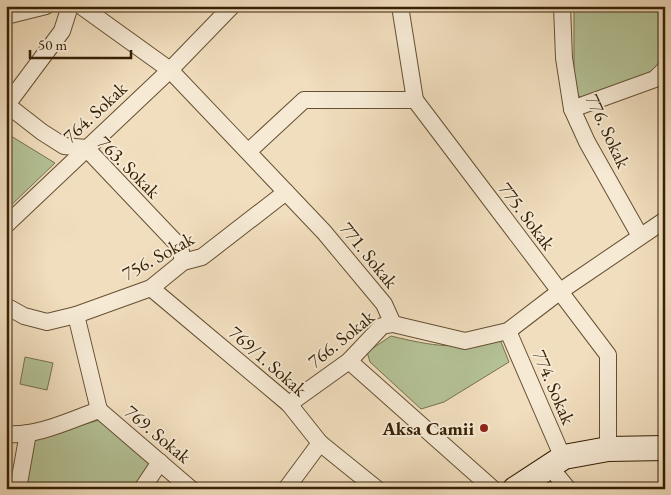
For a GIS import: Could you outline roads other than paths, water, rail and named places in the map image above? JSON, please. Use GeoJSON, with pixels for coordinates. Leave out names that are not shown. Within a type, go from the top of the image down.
{"type":"FeatureCollection","features":[{"type":"Feature","properties":{"kind":"main road"},"geometry":{"type":"LineString","coordinates":[[515,489],[556,462],[608,449],[665,448]]}},
{"type":"Feature","properties":{"kind":"street"},"geometry":{"type":"LineString","coordinates":[[6,16],[46,6]]}},
{"type":"Feature","properties":{"kind":"street"},"geometry":{"type":"LineString","coordinates":[[7,105],[62,31],[70,6]]}},
{"type":"Feature","properties":{"kind":"street","name":"771. Sokak"},"geometry":{"type":"LineString","coordinates":[[81,6],[170,70],[324,232],[384,304],[393,324]]}},
{"type":"Feature","properties":{"kind":"street","name":"764. Sokak"},"geometry":{"type":"LineString","coordinates":[[6,225],[170,70],[232,6]]}},
{"type":"Feature","properties":{"kind":"street","name":"775. Sokak"},"geometry":{"type":"LineString","coordinates":[[400,6],[415,100],[608,355],[608,449]]}},
{"type":"Feature","properties":{"kind":"street","name":"776. Sokak"},"geometry":{"type":"LineString","coordinates":[[562,6],[564,58],[572,109],[587,142],[640,236]]}},
{"type":"Feature","properties":{"kind":"street"},"geometry":{"type":"LineString","coordinates":[[572,109],[655,79],[665,69]]}},
{"type":"Feature","properties":{"kind":"street"},"geometry":{"type":"LineString","coordinates":[[249,151],[304,100],[415,100]]}},
{"type":"Feature","properties":{"kind":"street","name":"763. Sokak"},"geometry":{"type":"LineString","coordinates":[[7,105],[64,146],[86,148],[180,247],[183,262]]}},
{"type":"Feature","properties":{"kind":"street","name":"756. Sokak"},"geometry":{"type":"LineString","coordinates":[[6,306],[24,316],[48,322],[76,315],[151,288],[183,262],[202,257],[286,192]]}},
{"type":"Feature","properties":{"kind":"street"},"geometry":{"type":"LineString","coordinates":[[393,324],[465,342],[508,331],[559,292],[665,220]]}},
{"type":"Feature","properties":{"kind":"street","name":"769/1. Sokak"},"geometry":{"type":"LineString","coordinates":[[151,288],[290,404],[320,442],[377,489]]}},
{"type":"Feature","properties":{"kind":"street"},"geometry":{"type":"LineString","coordinates":[[6,434],[19,436],[56,426],[98,410],[76,315]]}},
{"type":"Feature","properties":{"kind":"street","name":"766. Sokak"},"geometry":{"type":"LineString","coordinates":[[290,404],[349,361],[382,326],[393,324]]}},
{"type":"Feature","properties":{"kind":"street","name":"774. Sokak"},"geometry":{"type":"LineString","coordinates":[[508,331],[556,462],[568,489]]}},
{"type":"Feature","properties":{"kind":"street"},"geometry":{"type":"LineString","coordinates":[[349,361],[493,489]]}},
{"type":"Feature","properties":{"kind":"street","name":"769. Sokak"},"geometry":{"type":"LineString","coordinates":[[98,410],[191,489]]}},
{"type":"Feature","properties":{"kind":"street"},"geometry":{"type":"LineString","coordinates":[[18,489],[28,433]]}},
{"type":"Feature","properties":{"kind":"street"},"geometry":{"type":"LineString","coordinates":[[286,489],[320,442]]}},
{"type":"Feature","properties":{"kind":"street"},"geometry":{"type":"LineString","coordinates":[[142,489],[160,462]]}},
{"type":"Feature","properties":{"kind":"place","name":"Aksa Camii"},"geometry":{"type":"Point","coordinates":[484,428]}}]}
